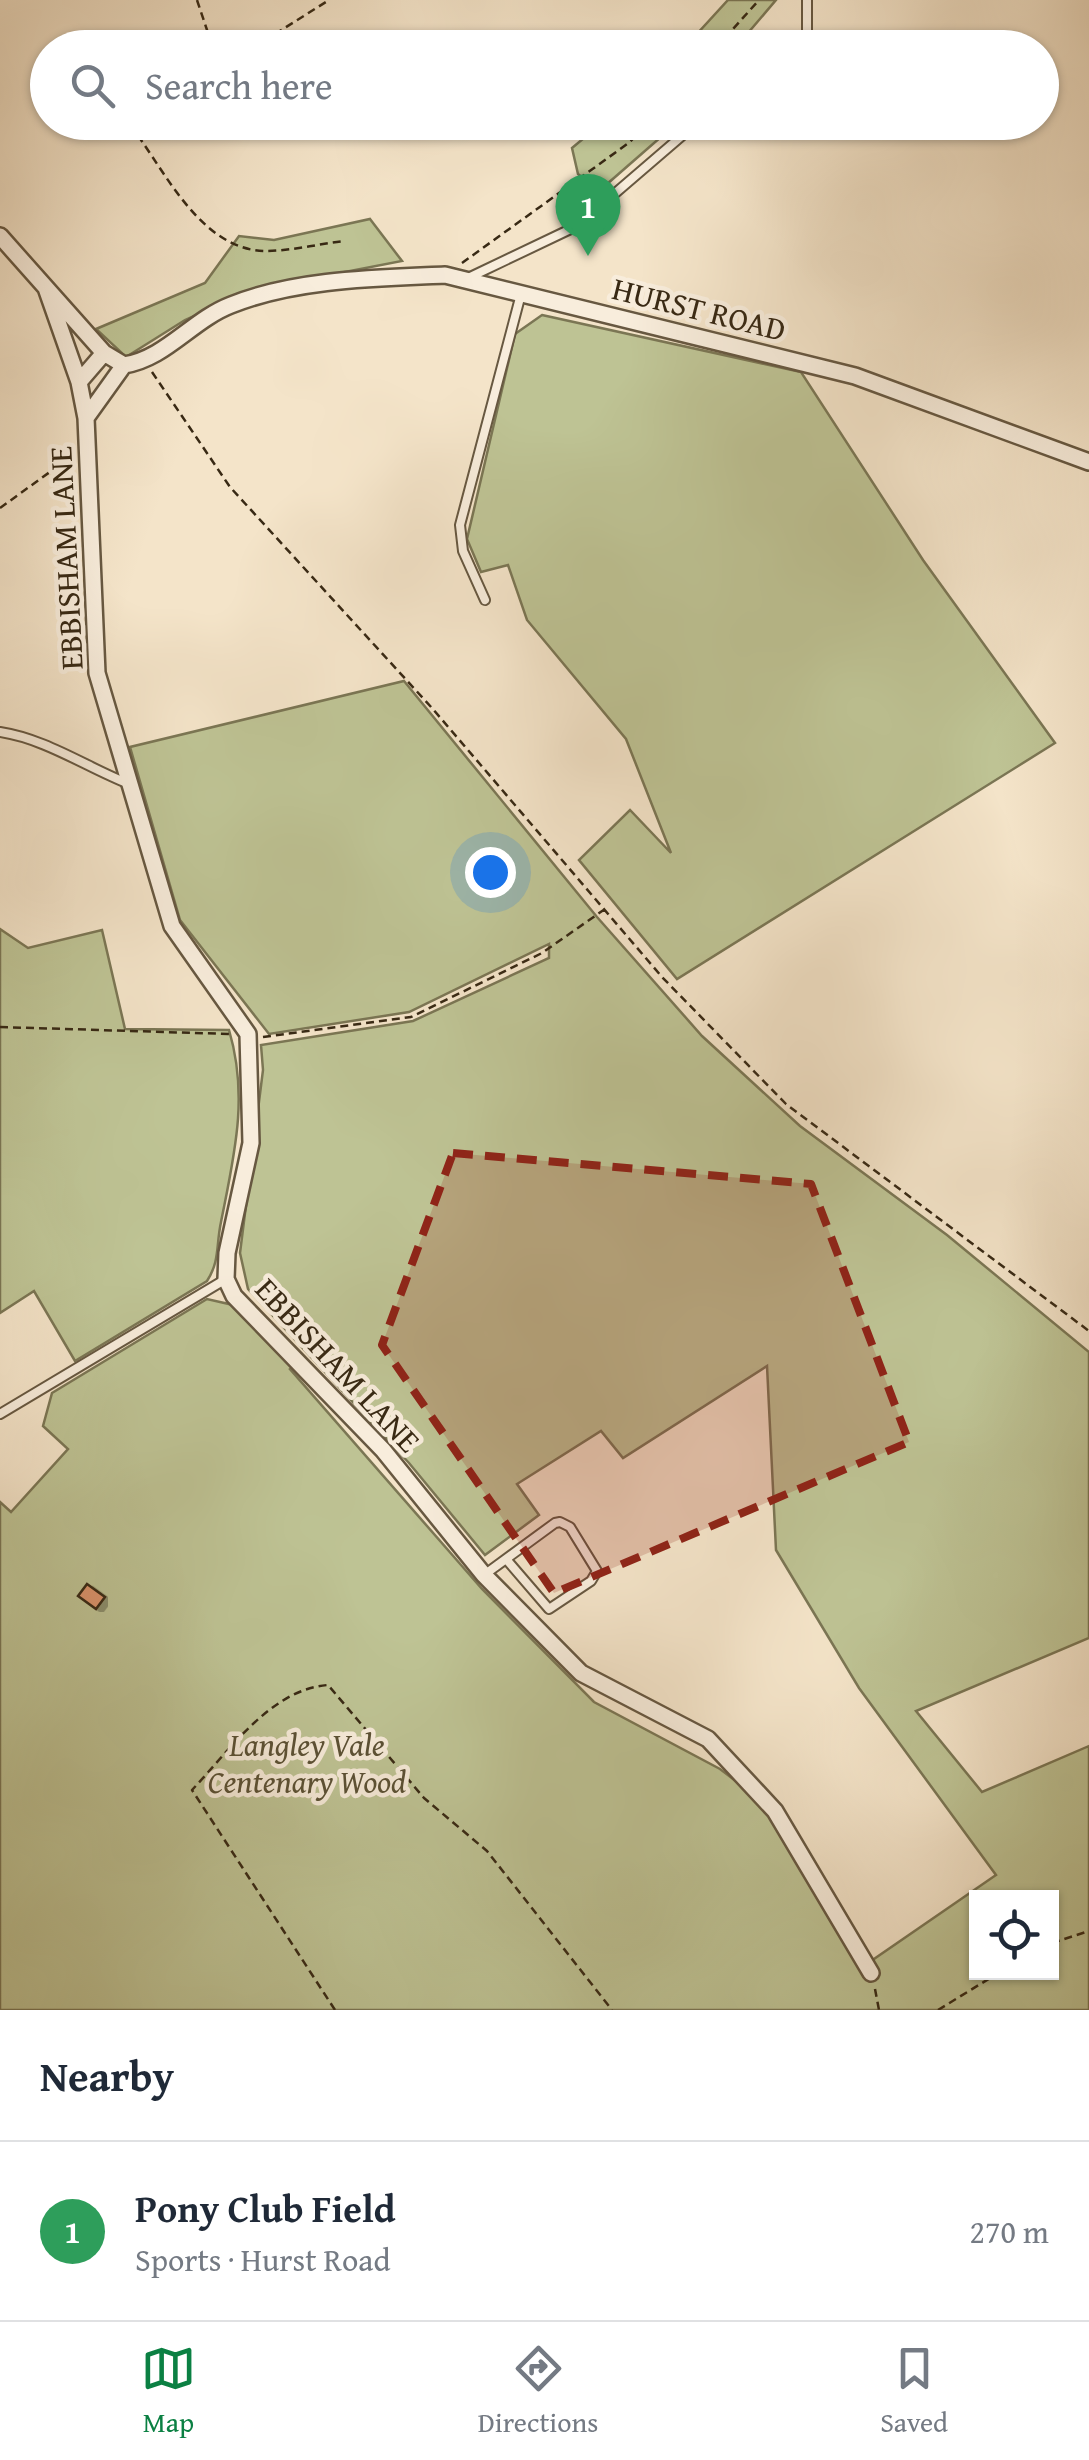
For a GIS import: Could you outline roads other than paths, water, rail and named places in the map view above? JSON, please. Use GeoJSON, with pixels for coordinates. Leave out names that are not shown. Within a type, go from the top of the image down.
{"type":"FeatureCollection","features":[{"type":"Feature","properties":{"kind":"street","name":"EBBISHAM LANE"},"geometry":{"type":"LineString","coordinates":[[0,236],[104,353],[124,365],[86,418]]}},
{"type":"Feature","properties":{"kind":"street","name":"HURST ROAD"},"geometry":{"type":"LineString","coordinates":[[124,365],[145,362],[196,322],[232,304],[378,278],[446,275],[854,376],[1089,462]]}},
{"type":"Feature","properties":{"kind":"street","name":"EBBISHAM LANE"},"geometry":{"type":"LineString","coordinates":[[46,288],[79,382],[86,418],[97,673],[172,926],[248,1034],[251,1144],[226,1253],[226,1279],[234,1296],[383,1450],[484,1575],[581,1673],[708,1739],[775,1811],[872,1972]]}},
{"type":"Feature","properties":{"kind":"street"},"geometry":{"type":"LineString","coordinates":[[79,382],[104,353]]}},
{"type":"Feature","properties":{"kind":"lane"},"geometry":{"type":"LineString","coordinates":[[807,0],[807,30]]}},
{"type":"Feature","properties":{"kind":"lane"},"geometry":{"type":"LineString","coordinates":[[464,280],[577,226],[677,140]]}},
{"type":"Feature","properties":{"kind":"lane"},"geometry":{"type":"LineString","coordinates":[[485,600],[463,552],[460,525],[521,294]]}},
{"type":"Feature","properties":{"kind":"lane"},"geometry":{"type":"LineString","coordinates":[[0,732],[32,737],[80,764],[129,784]]}},
{"type":"Feature","properties":{"kind":"lane"},"geometry":{"type":"LineString","coordinates":[[0,1414],[226,1279]]}},
{"type":"Feature","properties":{"kind":"lane"},"geometry":{"type":"LineString","coordinates":[[484,1575],[506,1558],[560,1522],[570,1527],[597,1571],[591,1580],[549,1609],[506,1558]]}},
{"type":"Feature","properties":{"kind":"place","name":"Pony Club Field"},"geometry":{"type":"Point","coordinates":[588,256]}},
{"type":"Feature","properties":{"kind":"park label","name":"Langley Vale Centenary Wood"},"geometry":{"type":"Point","coordinates":[307,1764]}}]}
